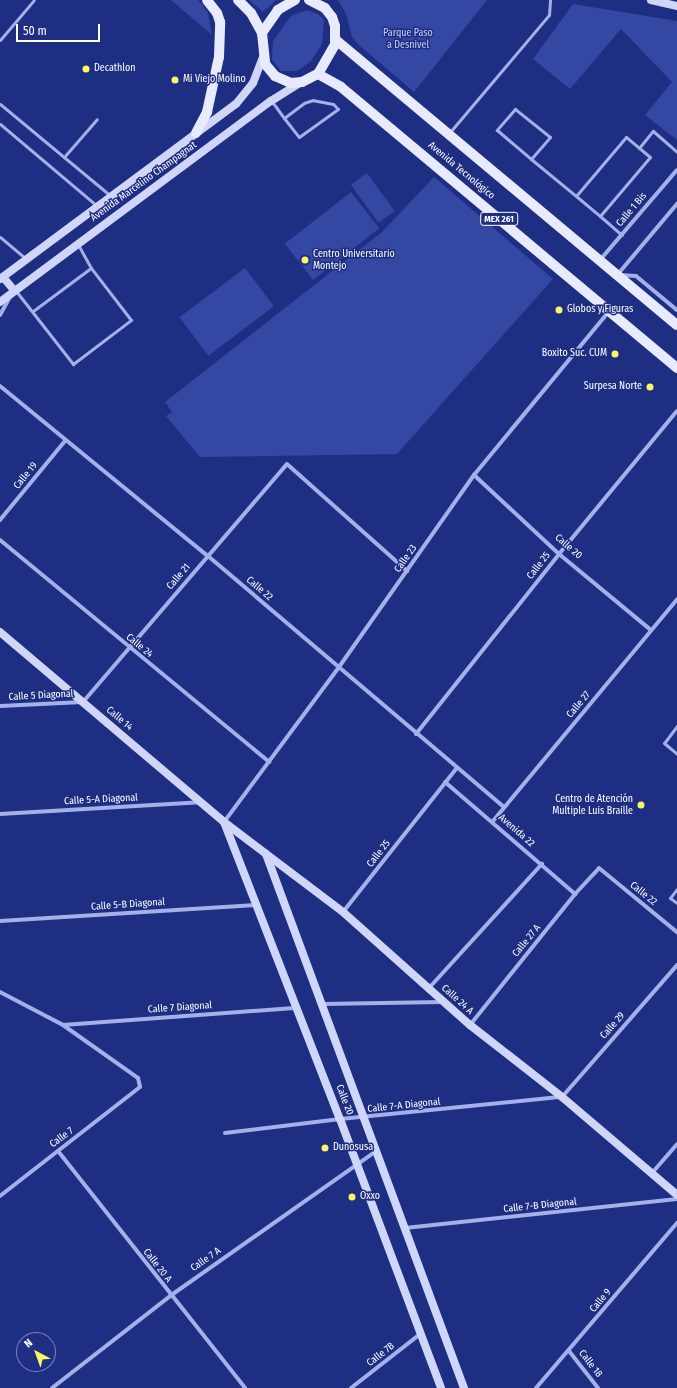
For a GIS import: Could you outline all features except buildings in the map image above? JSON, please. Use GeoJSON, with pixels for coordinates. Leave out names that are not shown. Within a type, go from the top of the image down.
{"type":"FeatureCollection","features":[{"type":"Feature","properties":{"kind":"main road"},"geometry":{"type":"LineString","coordinates":[[196,133],[207,112],[219,56],[220,22],[217,13],[207,0]]}},
{"type":"Feature","properties":{"kind":"main road"},"geometry":{"type":"LineString","coordinates":[[238,0],[250,14],[262,33],[263,56],[269,70],[282,81],[302,82],[318,74],[331,55],[336,40],[332,17],[325,8],[309,0]]}},
{"type":"Feature","properties":{"kind":"main road"},"geometry":{"type":"LineString","coordinates":[[262,33],[278,10],[295,0]]}},
{"type":"Feature","properties":{"kind":"main road","name":"Avenida Tecnológico"},"geometry":{"type":"LineString","coordinates":[[336,40],[677,325]]}},
{"type":"Feature","properties":{"kind":"main road","name":"Avenida Tecnológico"},"geometry":{"type":"LineString","coordinates":[[318,74],[341,87],[677,368]]}},
{"type":"Feature","properties":{"kind":"street"},"geometry":{"type":"LineString","coordinates":[[650,0],[676,4]]}},
{"type":"Feature","properties":{"kind":"street","name":"Avenida Marcelino Champagnat"},"geometry":{"type":"LineString","coordinates":[[1,278],[236,104],[253,83],[263,56]]}},
{"type":"Feature","properties":{"kind":"street","name":"Avenida Marcelino Champagnat"},"geometry":{"type":"LineString","coordinates":[[0,302],[77,243],[271,101],[302,82]]}},
{"type":"Feature","properties":{"kind":"street","name":"Calle 1 Bis"},"geometry":{"type":"LineString","coordinates":[[600,260],[677,170]]}},
{"type":"Feature","properties":{"kind":"street"},"geometry":{"type":"LineString","coordinates":[[617,274],[677,204]]}},
{"type":"Feature","properties":{"kind":"street"},"geometry":{"type":"LineString","coordinates":[[617,274],[636,276],[677,310]]}},
{"type":"Feature","properties":{"kind":"street"},"geometry":{"type":"LineString","coordinates":[[0,315],[14,290],[1,278]]}},
{"type":"Feature","properties":{"kind":"street","name":"Calle 23"},"geometry":{"type":"LineString","coordinates":[[224,822],[339,667],[474,475],[609,311]]}},
{"type":"Feature","properties":{"kind":"street","name":"Calle 22"},"geometry":{"type":"LineString","coordinates":[[0,386],[65,441],[208,556],[456,769],[504,807]]}},
{"type":"Feature","properties":{"kind":"street","name":"Calle 25"},"geometry":{"type":"LineString","coordinates":[[416,734],[559,554],[677,411]]}},
{"type":"Feature","properties":{"kind":"street","name":"Calle 19"},"geometry":{"type":"LineString","coordinates":[[0,520],[65,441]]}},
{"type":"Feature","properties":{"kind":"street","name":"Calle 21"},"geometry":{"type":"LineString","coordinates":[[83,702],[287,464],[407,571]]}},
{"type":"Feature","properties":{"kind":"street","name":"Calle 20"},"geometry":{"type":"LineString","coordinates":[[474,475],[559,554],[651,630]]}},
{"type":"Feature","properties":{"kind":"street","name":"Calle 24"},"geometry":{"type":"LineString","coordinates":[[0,540],[128,648],[269,762]]}},
{"type":"Feature","properties":{"kind":"street","name":"Calle 27"},"geometry":{"type":"LineString","coordinates":[[493,822],[677,599]]}},
{"type":"Feature","properties":{"kind":"street","name":"Calle 14"},"geometry":{"type":"LineString","coordinates":[[0,632],[224,822]]}},
{"type":"Feature","properties":{"kind":"street","name":"Calle 5 Diagonal"},"geometry":{"type":"LineString","coordinates":[[0,706],[83,702]]}},
{"type":"Feature","properties":{"kind":"street","name":"Calle 25"},"geometry":{"type":"LineString","coordinates":[[343,912],[456,769]]}},
{"type":"Feature","properties":{"kind":"street","name":"Avenida 22"},"geometry":{"type":"LineString","coordinates":[[446,782],[575,894]]}},
{"type":"Feature","properties":{"kind":"street","name":"Calle 5-A Diagonal"},"geometry":{"type":"LineString","coordinates":[[0,814],[202,802]]}},
{"type":"Feature","properties":{"kind":"street","name":"Calle 20"},"geometry":{"type":"LineString","coordinates":[[224,822],[298,1008],[441,1388]]}},
{"type":"Feature","properties":{"kind":"street","name":"Calle 24 A"},"geometry":{"type":"LineString","coordinates":[[224,822],[343,912],[470,1025],[562,1097],[677,1195]]}},
{"type":"Feature","properties":{"kind":"street","name":"Calle 20"},"geometry":{"type":"LineString","coordinates":[[266,854],[322,1004],[362,1118],[405,1228],[464,1388]]}},
{"type":"Feature","properties":{"kind":"street"},"geometry":{"type":"LineString","coordinates":[[429,988],[542,864]]}},
{"type":"Feature","properties":{"kind":"street","name":"Calle 22"},"geometry":{"type":"LineString","coordinates":[[599,868],[677,932]]}},
{"type":"Feature","properties":{"kind":"street","name":"Calle 27 A"},"geometry":{"type":"LineString","coordinates":[[470,1025],[575,894],[599,868]]}},
{"type":"Feature","properties":{"kind":"street","name":"Calle 5-B Diagonal"},"geometry":{"type":"LineString","coordinates":[[0,921],[257,905]]}},
{"type":"Feature","properties":{"kind":"street","name":"Calle 29"},"geometry":{"type":"LineString","coordinates":[[562,1097],[677,965]]}},
{"type":"Feature","properties":{"kind":"street"},"geometry":{"type":"LineString","coordinates":[[0,992],[63,1024]]}},
{"type":"Feature","properties":{"kind":"street"},"geometry":{"type":"LineString","coordinates":[[322,1004],[444,1002]]}},
{"type":"Feature","properties":{"kind":"street","name":"Calle 7 Diagonal"},"geometry":{"type":"LineString","coordinates":[[63,1024],[298,1008]]}},
{"type":"Feature","properties":{"kind":"street","name":"Calle 7"},"geometry":{"type":"LineString","coordinates":[[0,1196],[140,1087],[138,1078],[63,1024]]}},
{"type":"Feature","properties":{"kind":"street","name":"Calle 7-A Diagonal"},"geometry":{"type":"LineString","coordinates":[[225,1133],[340,1118],[362,1118],[562,1097]]}},
{"type":"Feature","properties":{"kind":"street"},"geometry":{"type":"LineString","coordinates":[[652,1173],[677,1144]]}},
{"type":"Feature","properties":{"kind":"street","name":"Calle 20 A"},"geometry":{"type":"LineString","coordinates":[[58,1151],[170,1296],[245,1388]]}},
{"type":"Feature","properties":{"kind":"street","name":"Calle 7 A"},"geometry":{"type":"LineString","coordinates":[[52,1388],[170,1296],[375,1152]]}},
{"type":"Feature","properties":{"kind":"street","name":"Calle 7-B Diagonal"},"geometry":{"type":"LineString","coordinates":[[405,1228],[677,1199]]}},
{"type":"Feature","properties":{"kind":"street","name":"Calle 9"},"geometry":{"type":"LineString","coordinates":[[536,1388],[677,1223]]}},
{"type":"Feature","properties":{"kind":"street","name":"Calle 7B"},"geometry":{"type":"LineString","coordinates":[[351,1388],[420,1334]]}},
{"type":"Feature","properties":{"kind":"street","name":"Calle 18"},"geometry":{"type":"LineString","coordinates":[[569,1351],[598,1388]]}},
{"type":"Feature","properties":{"kind":"lane"},"geometry":{"type":"LineString","coordinates":[[0,40],[34,0]]}},
{"type":"Feature","properties":{"kind":"lane"},"geometry":{"type":"LineString","coordinates":[[449,134],[549,15],[550,0]]}},
{"type":"Feature","properties":{"kind":"lane"},"geometry":{"type":"LineString","coordinates":[[271,101],[284,118],[300,137],[338,109],[333,104],[313,100],[304,103],[284,118]]}},
{"type":"Feature","properties":{"kind":"lane"},"geometry":{"type":"LineString","coordinates":[[0,104],[111,196]]}},
{"type":"Feature","properties":{"kind":"lane"},"geometry":{"type":"LineString","coordinates":[[531,159],[550,138],[515,109],[497,130],[531,159],[600,216],[622,235]]}},
{"type":"Feature","properties":{"kind":"lane"},"geometry":{"type":"LineString","coordinates":[[64,157],[97,119]]}},
{"type":"Feature","properties":{"kind":"lane"},"geometry":{"type":"LineString","coordinates":[[0,124],[97,206]]}},
{"type":"Feature","properties":{"kind":"lane"},"geometry":{"type":"LineString","coordinates":[[639,148],[653,132],[677,152]]}},
{"type":"Feature","properties":{"kind":"lane"},"geometry":{"type":"LineString","coordinates":[[576,196],[626,137],[650,157],[600,216]]}},
{"type":"Feature","properties":{"kind":"lane"},"geometry":{"type":"LineString","coordinates":[[0,237],[27,260]]}},
{"type":"Feature","properties":{"kind":"lane"},"geometry":{"type":"LineString","coordinates":[[14,290],[32,310],[73,364],[108,338],[131,320],[91,268],[87,256],[77,243]]}},
{"type":"Feature","properties":{"kind":"lane"},"geometry":{"type":"LineString","coordinates":[[32,310],[91,268]]}},
{"type":"Feature","properties":{"kind":"lane"},"geometry":{"type":"LineString","coordinates":[[677,726],[664,743],[677,754]]}},
{"type":"Feature","properties":{"kind":"lane"},"geometry":{"type":"LineString","coordinates":[[677,889],[670,898],[677,903]]}},
{"type":"Feature","properties":{"kind":"green space"},"geometry":{"type":"Polygon","coordinates":[[[171,0],[198,0],[208,13],[212,35],[171,0]]]}},
{"type":"Feature","properties":{"kind":"green space"},"geometry":{"type":"Polygon","coordinates":[[[249,0],[276,0],[263,12],[249,0]]]}},
{"type":"Feature","properties":{"kind":"green space","name":"Parque Paso a Desnivel"},"geometry":{"type":"Polygon","coordinates":[[[338,0],[487,0],[414,92],[359,45],[352,37],[346,14],[338,0]]]}},
{"type":"Feature","properties":{"kind":"green space"},"geometry":{"type":"Polygon","coordinates":[[[573,4],[677,21],[677,140],[645,115],[672,82],[621,29],[570,89],[533,59],[573,4]]]}},
{"type":"Feature","properties":{"kind":"green space"},"geometry":{"type":"Polygon","coordinates":[[[307,10],[318,14],[324,20],[322,44],[311,61],[297,71],[281,71],[272,59],[273,41],[291,16],[307,10]]]}},
{"type":"Feature","properties":{"kind":"green space"},"geometry":{"type":"Polygon","coordinates":[[[367,173],[395,211],[378,223],[351,185],[367,173]]]}},
{"type":"Feature","properties":{"kind":"green space"},"geometry":{"type":"Polygon","coordinates":[[[434,177],[553,279],[397,454],[200,457],[166,416],[172,412],[165,402],[382,232],[434,177]]]}},
{"type":"Feature","properties":{"kind":"green space"},"geometry":{"type":"Polygon","coordinates":[[[351,192],[379,228],[313,280],[285,244],[351,192]]]}},
{"type":"Feature","properties":{"kind":"green space"},"geometry":{"type":"Polygon","coordinates":[[[245,268],[274,306],[208,356],[180,317],[245,268]]]}},
{"type":"Feature","properties":{"kind":"place","name":"Decathlon"},"geometry":{"type":"Point","coordinates":[86,69]}},
{"type":"Feature","properties":{"kind":"place","name":"Mi Viejo Molino"},"geometry":{"type":"Point","coordinates":[175,80]}},
{"type":"Feature","properties":{"kind":"place","name":"Centro Universitario Montejo"},"geometry":{"type":"Point","coordinates":[305,260]}},
{"type":"Feature","properties":{"kind":"place","name":"Globos y Figuras"},"geometry":{"type":"Point","coordinates":[559,310]}},
{"type":"Feature","properties":{"kind":"place","name":"Boxito Suc. CUM"},"geometry":{"type":"Point","coordinates":[615,354]}},
{"type":"Feature","properties":{"kind":"place","name":"Surpesa Norte"},"geometry":{"type":"Point","coordinates":[650,387]}},
{"type":"Feature","properties":{"kind":"place","name":"Centro de Atención Multiple Luis Braille"},"geometry":{"type":"Point","coordinates":[641,805]}},
{"type":"Feature","properties":{"kind":"place","name":"Dunosusa"},"geometry":{"type":"Point","coordinates":[325,1148]}},
{"type":"Feature","properties":{"kind":"place","name":"Oxxo"},"geometry":{"type":"Point","coordinates":[352,1197]}}]}
